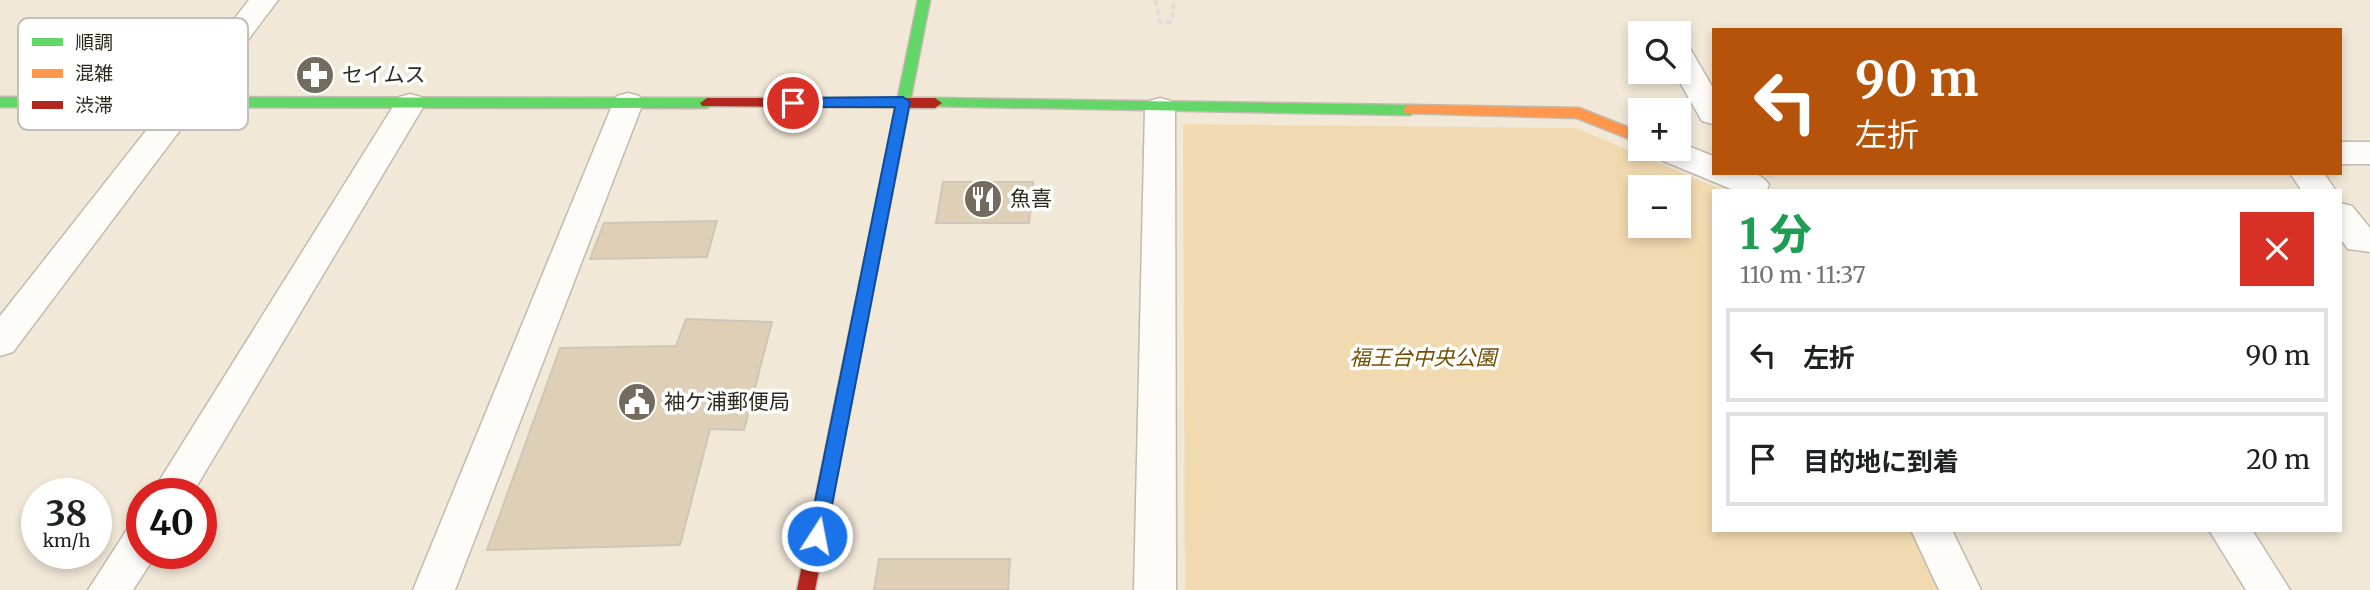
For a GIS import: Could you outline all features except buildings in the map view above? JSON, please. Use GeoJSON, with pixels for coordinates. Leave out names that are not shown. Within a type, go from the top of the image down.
{"type":"FeatureCollection","features":[{"type":"Feature","properties":{"kind":"street"},"geometry":{"type":"LineString","coordinates":[[248,21],[264,0]]}},
{"type":"Feature","properties":{"kind":"street"},"geometry":{"type":"LineString","coordinates":[[806,590],[924,0]]}},
{"type":"Feature","properties":{"kind":"street"},"geometry":{"type":"LineString","coordinates":[[1691,75],[1712,112]]}},
{"type":"Feature","properties":{"kind":"street"},"geometry":{"type":"LineString","coordinates":[[0,102],[18,102]]}},
{"type":"Feature","properties":{"kind":"street"},"geometry":{"type":"LineString","coordinates":[[248,103],[903,102],[1579,113],[1628,133]]}},
{"type":"Feature","properties":{"kind":"street"},"geometry":{"type":"LineString","coordinates":[[434,590],[628,103]]}},
{"type":"Feature","properties":{"kind":"street"},"geometry":{"type":"LineString","coordinates":[[181,478],[410,104]]}},
{"type":"Feature","properties":{"kind":"street"},"geometry":{"type":"LineString","coordinates":[[1155,590],[1160,108]]}},
{"type":"Feature","properties":{"kind":"street"},"geometry":{"type":"LineString","coordinates":[[0,342],[165,130]]}},
{"type":"Feature","properties":{"kind":"street"},"geometry":{"type":"LineString","coordinates":[[2342,153],[2370,153]]}},
{"type":"Feature","properties":{"kind":"street"},"geometry":{"type":"LineString","coordinates":[[1691,160],[1712,169]]}},
{"type":"Feature","properties":{"kind":"street"},"geometry":{"type":"LineString","coordinates":[[2308,175],[2318,189]]}},
{"type":"Feature","properties":{"kind":"street"},"geometry":{"type":"LineString","coordinates":[[2342,218],[2360,240],[2370,240]]}},
{"type":"Feature","properties":{"kind":"street"},"geometry":{"type":"LineString","coordinates":[[1932,532],[1960,590]]}},
{"type":"Feature","properties":{"kind":"street"},"geometry":{"type":"LineString","coordinates":[[2230,532],[2269,590]]}},
{"type":"Feature","properties":{"kind":"street"},"geometry":{"type":"LineString","coordinates":[[109,590],[126,565]]}},
{"type":"Feature","properties":{"kind":"path"},"geometry":{"type":"LineString","coordinates":[[1154,0],[1160,22],[1172,22],[1174,0]]}},
{"type":"Feature","properties":{"kind":"green space","name":"福王台中央公園"},"geometry":{"type":"Polygon","coordinates":[[[1183,124],[1576,128],[1628,150],[1628,161],[1654,161],[1687,175],[1628,175],[1628,238],[1691,238],[1691,177],[1720,189],[1712,189],[1712,532],[1919,532],[1947,590],[1185,590],[1183,124]]]}},
{"type":"Feature","properties":{"kind":"traffic: fast"},"geometry":{"type":"LineString","coordinates":[[846,388],[924,0]]}},
{"type":"Feature","properties":{"kind":"traffic: fast"},"geometry":{"type":"LineString","coordinates":[[0,102],[18,102]]}},
{"type":"Feature","properties":{"kind":"traffic: fast"},"geometry":{"type":"LineString","coordinates":[[248,102],[707,103]]}},
{"type":"Feature","properties":{"kind":"traffic: fast"},"geometry":{"type":"LineString","coordinates":[[935,103],[1410,110]]}},
{"type":"Feature","properties":{"kind":"traffic: slow"},"geometry":{"type":"LineString","coordinates":[[1410,110],[1579,113],[1628,133]]}},
{"type":"Feature","properties":{"kind":"traffic: jam"},"geometry":{"type":"LineString","coordinates":[[707,103],[935,103]]}},
{"type":"Feature","properties":{"kind":"traffic: jam"},"geometry":{"type":"LineString","coordinates":[[806,590],[846,388]]}},
{"type":"Feature","properties":{"kind":"place","name":"セイムス"},"geometry":{"type":"Point","coordinates":[315,75]}},
{"type":"Feature","properties":{"kind":"place","name":"魚喜"},"geometry":{"type":"Point","coordinates":[983,199]}},
{"type":"Feature","properties":{"kind":"place","name":"袖ケ浦郵便局"},"geometry":{"type":"Point","coordinates":[637,402]}},
{"type":"Feature","properties":{"kind":"route"},"geometry":{"type":"LineString","coordinates":[[793,103],[903,102],[817,536]]}}]}
